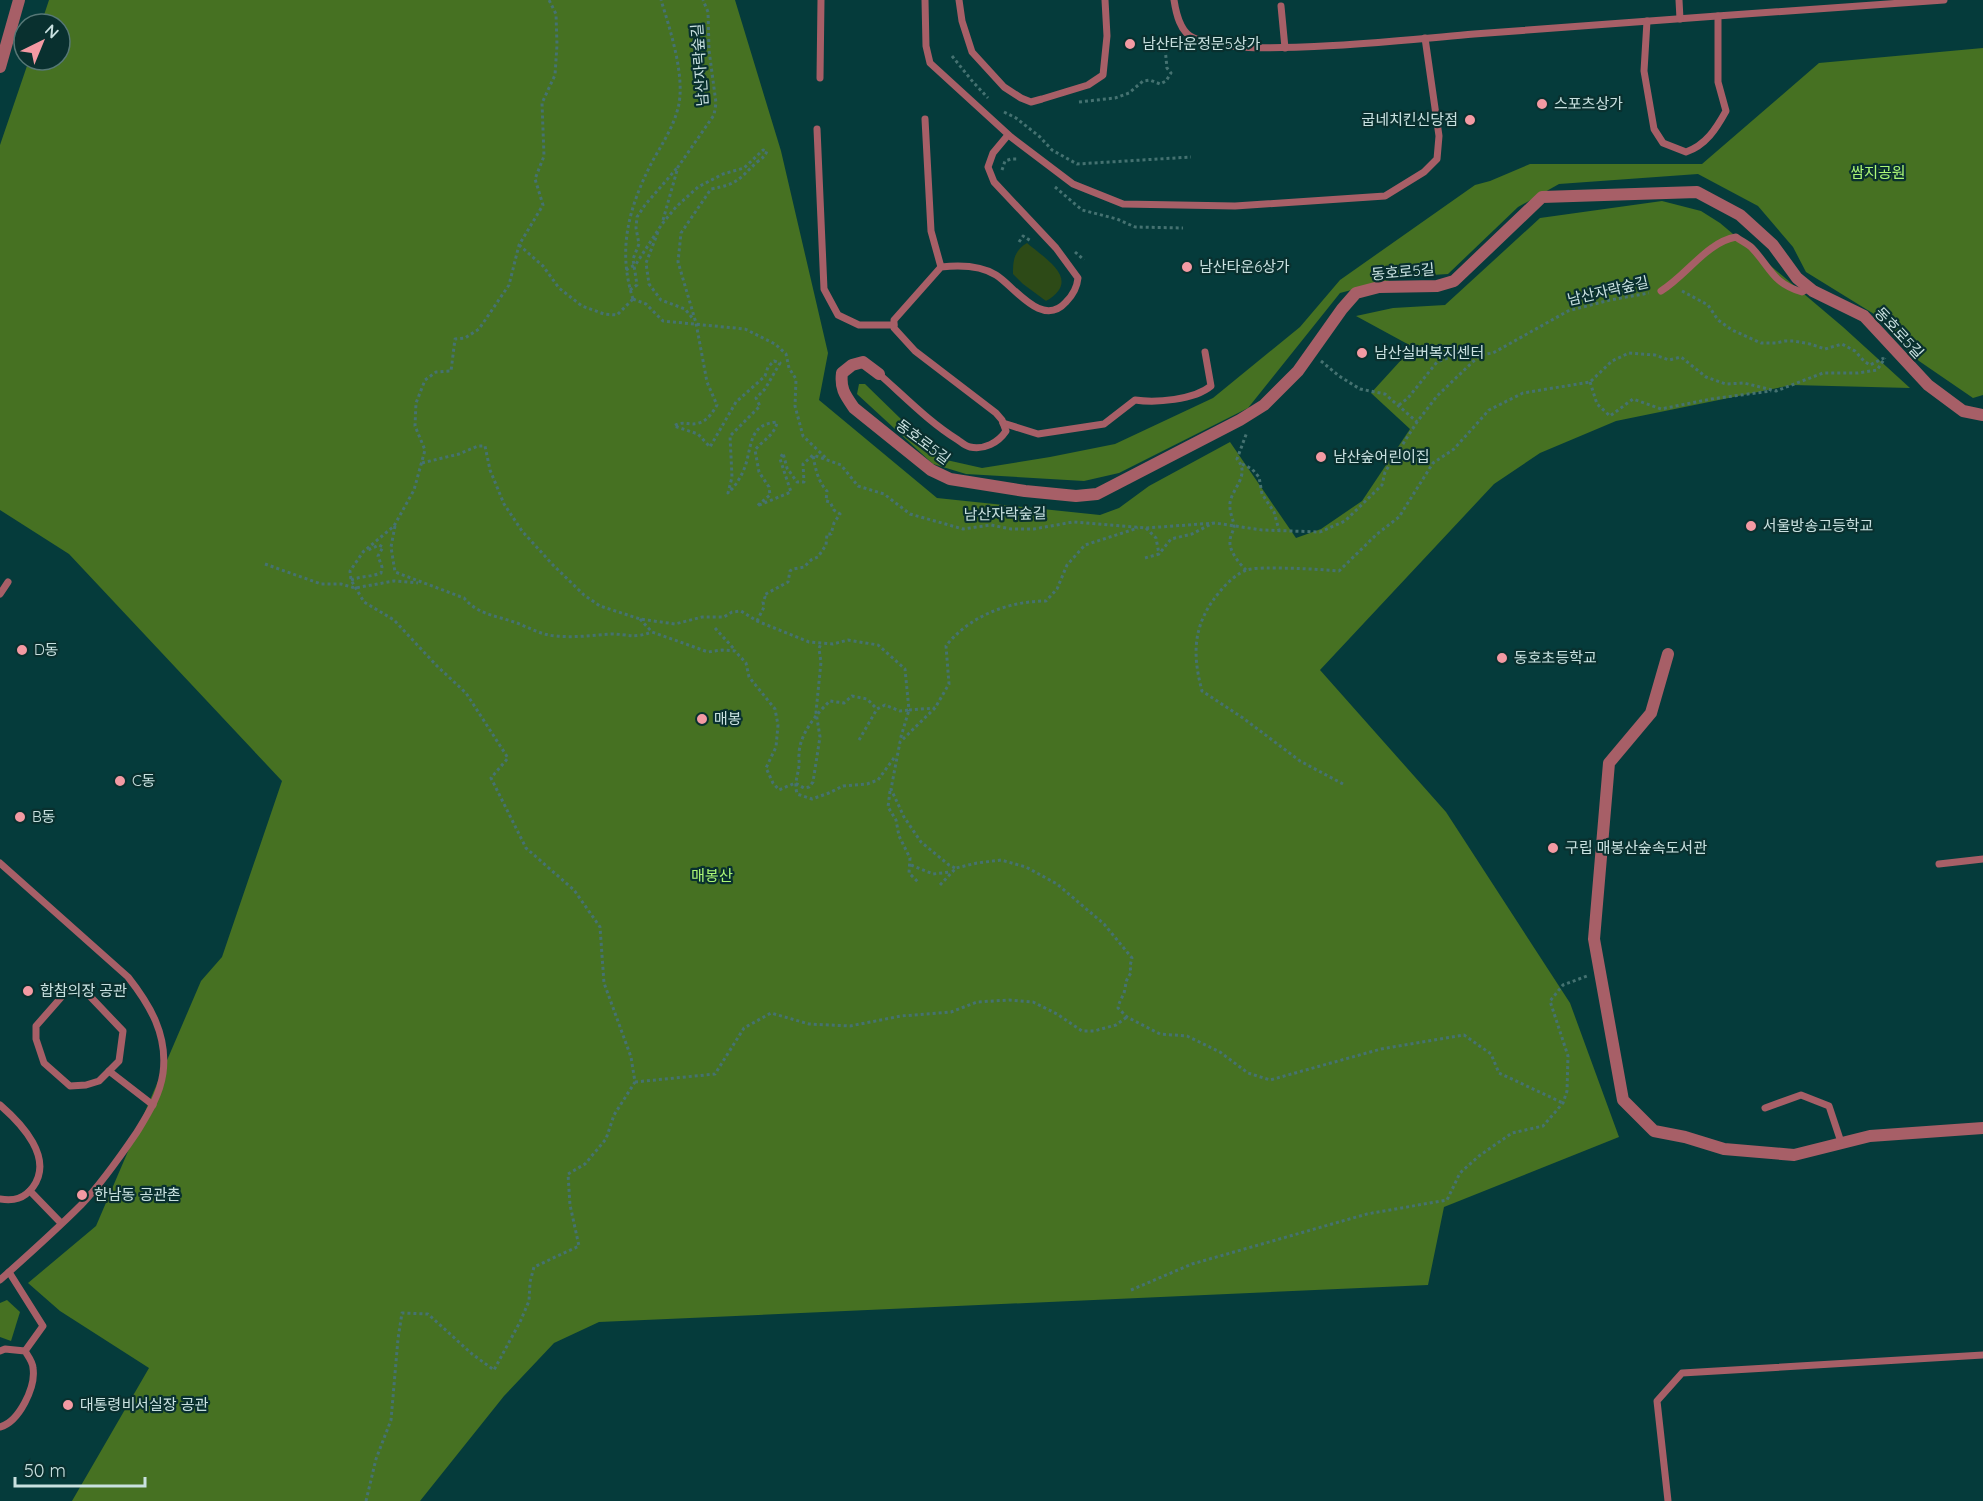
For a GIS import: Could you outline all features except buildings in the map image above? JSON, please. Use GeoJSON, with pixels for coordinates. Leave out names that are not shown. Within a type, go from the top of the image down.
{"type":"FeatureCollection","features":[{"type":"Feature","properties":{"kind":"street"},"geometry":{"type":"LineString","coordinates":[[0,67],[19,0]]}},
{"type":"Feature","properties":{"kind":"street","name":"동호로5길"},"geometry":{"type":"LineString","coordinates":[[879,374],[863,362],[849,367],[842,373],[841,384],[845,395],[854,408],[931,470],[950,479],[1025,491],[1076,496],[1097,494],[1264,405],[1298,371],[1356,293],[1379,287],[1437,286],[1454,281],[1542,197],[1697,192],[1740,214],[1773,245],[1797,278],[1809,288],[1864,316],[1928,385],[1963,411],[1983,415]]}},
{"type":"Feature","properties":{"kind":"street"},"geometry":{"type":"LineString","coordinates":[[1668,654],[1651,713],[1608,763],[1594,939],[1623,1100],[1654,1131],[1685,1137],[1724,1149],[1794,1155],[1870,1136],[1983,1128]]}},
{"type":"Feature","properties":{"kind":"lane"},"geometry":{"type":"LineString","coordinates":[[820,78],[821,0]]}},
{"type":"Feature","properties":{"kind":"lane"},"geometry":{"type":"LineString","coordinates":[[926,0],[926,46],[930,63],[1008,135],[1073,184],[1124,204],[1235,206],[1385,196],[1424,172],[1437,159],[1439,136],[1425,38]]}},
{"type":"Feature","properties":{"kind":"lane"},"geometry":{"type":"LineString","coordinates":[[959,0],[962,21],[972,52],[1004,87],[1031,102],[1088,85],[1103,75],[1107,36],[1105,0]]}},
{"type":"Feature","properties":{"kind":"lane"},"geometry":{"type":"LineString","coordinates":[[1174,0],[1176,13],[1188,35],[1220,45],[1265,48],[1331,46],[1944,0]]}},
{"type":"Feature","properties":{"kind":"lane"},"geometry":{"type":"LineString","coordinates":[[1679,0],[1680,19]]}},
{"type":"Feature","properties":{"kind":"lane"},"geometry":{"type":"LineString","coordinates":[[1281,6],[1285,48]]}},
{"type":"Feature","properties":{"kind":"lane"},"geometry":{"type":"LineString","coordinates":[[1647,21],[1644,71],[1654,129],[1663,142],[1686,152],[1699,147],[1716,129],[1726,111],[1718,82],[1718,16]]}},
{"type":"Feature","properties":{"kind":"lane"},"geometry":{"type":"LineString","coordinates":[[925,119],[931,231],[941,267]]}},
{"type":"Feature","properties":{"kind":"lane"},"geometry":{"type":"LineString","coordinates":[[817,129],[824,289],[838,315],[859,325],[894,325]]}},
{"type":"Feature","properties":{"kind":"lane"},"geometry":{"type":"LineString","coordinates":[[879,374],[944,433],[967,447],[981,448],[1000,440],[1006,431],[996,413],[915,351],[894,328],[894,320],[941,267],[958,266],[982,269],[997,275],[1035,308],[1053,310],[1063,306],[1072,296],[1078,278],[1056,248],[994,182],[988,167],[993,153],[1008,135]]}},
{"type":"Feature","properties":{"kind":"lane"},"geometry":{"type":"LineString","coordinates":[[1661,291],[1673,284],[1706,252],[1724,239],[1736,237],[1751,247],[1774,278],[1791,289],[1802,292],[1809,288]]}},
{"type":"Feature","properties":{"kind":"lane"},"geometry":{"type":"LineString","coordinates":[[1003,423],[1038,434],[1104,424],[1135,400],[1151,402],[1202,394],[1211,386],[1205,352]]}},
{"type":"Feature","properties":{"kind":"lane"},"geometry":{"type":"LineString","coordinates":[[0,594],[8,582]]}},
{"type":"Feature","properties":{"kind":"lane"},"geometry":{"type":"LineString","coordinates":[[1939,864],[1983,859]]}},
{"type":"Feature","properties":{"kind":"lane"},"geometry":{"type":"LineString","coordinates":[[0,863],[128,977],[144,997],[159,1027],[163,1073],[153,1105],[117,1161],[81,1204],[0,1281]]}},
{"type":"Feature","properties":{"kind":"lane"},"geometry":{"type":"LineString","coordinates":[[84,990],[123,1031],[119,1061],[109,1071],[99,1081],[70,1086],[44,1063],[36,1039],[36,1026],[65,993],[84,990]]}},
{"type":"Feature","properties":{"kind":"lane"},"geometry":{"type":"LineString","coordinates":[[109,1071],[153,1105]]}},
{"type":"Feature","properties":{"kind":"lane"},"geometry":{"type":"LineString","coordinates":[[1765,1108],[1801,1095],[1829,1106],[1841,1142]]}},
{"type":"Feature","properties":{"kind":"lane"},"geometry":{"type":"LineString","coordinates":[[0,1105],[22,1126],[38,1153],[41,1164],[40,1173],[30,1191],[19,1198],[0,1199]]}},
{"type":"Feature","properties":{"kind":"lane"},"geometry":{"type":"LineString","coordinates":[[30,1191],[61,1223]]}},
{"type":"Feature","properties":{"kind":"lane"},"geometry":{"type":"LineString","coordinates":[[9,1272],[43,1326],[25,1351]]}},
{"type":"Feature","properties":{"kind":"lane"},"geometry":{"type":"LineString","coordinates":[[0,1351],[5,1348],[25,1351],[34,1369],[30,1392],[11,1421],[0,1427]]}},
{"type":"Feature","properties":{"kind":"lane"},"geometry":{"type":"LineString","coordinates":[[1668,1501],[1657,1401],[1683,1373],[1983,1355]]}},
{"type":"Feature","properties":{"kind":"path"},"geometry":{"type":"LineString","coordinates":[[549,0],[556,14],[557,45],[555,75],[542,103],[544,156],[535,179],[543,205],[519,245],[509,285],[479,329],[465,338],[455,339],[451,371],[436,372],[424,380],[416,403],[415,426],[425,450],[414,490],[395,524],[391,547],[394,572],[464,598],[469,604],[499,619],[516,623],[536,632],[555,636],[583,637],[613,634],[637,637],[652,632]]}},
{"type":"Feature","properties":{"kind":"path"},"geometry":{"type":"LineString","coordinates":[[633,299],[624,262],[633,203],[668,135],[679,106],[679,73],[672,35],[661,0]]}},
{"type":"Feature","properties":{"kind":"path","name":"남산자락숲길"},"geometry":{"type":"LineString","coordinates":[[696,323],[685,309],[661,300],[649,284],[646,263],[662,224],[678,167],[714,116],[716,103],[709,50],[708,12],[703,0]]}},
{"type":"Feature","properties":{"kind":"path"},"geometry":{"type":"LineString","coordinates":[[1076,102],[1115,98],[1129,93],[1143,81],[1150,80],[1160,84],[1166,81],[1171,73],[1167,68],[1165,48],[1171,42]]}},
{"type":"Feature","properties":{"kind":"path"},"geometry":{"type":"LineString","coordinates":[[952,56],[995,104]]}},
{"type":"Feature","properties":{"kind":"path"},"geometry":{"type":"LineString","coordinates":[[1011,110],[1016,118]]}},
{"type":"Feature","properties":{"kind":"path"},"geometry":{"type":"LineString","coordinates":[[1002,112],[1016,118],[1052,150],[1077,164],[1191,158]]}},
{"type":"Feature","properties":{"kind":"path","name":"남산자락숲길"},"geometry":{"type":"LineString","coordinates":[[662,224],[676,207],[698,187],[723,174],[744,168],[763,150],[767,151],[743,178],[728,186],[711,189],[681,233],[678,262],[696,323],[707,382],[717,405],[711,415],[699,423],[680,422],[674,426],[698,434],[710,447],[736,402],[765,375],[768,367],[774,361],[780,363],[765,389],[756,398],[760,406],[730,436],[732,477],[728,494],[733,490],[743,469],[754,433],[764,425],[777,422],[776,429],[755,450],[759,472],[769,487],[770,495],[757,506],[791,492],[780,459],[783,453],[788,468],[797,482],[804,482],[803,464],[813,455],[841,465],[858,486],[884,494],[910,514],[963,529],[991,525],[1011,529],[1034,529],[1072,522],[1140,528],[1215,523],[1262,530],[1320,532],[1345,521],[1382,485],[1386,472],[1417,422],[1450,382],[1480,355],[1493,352],[1568,311],[1610,300],[1661,291],[1683,291],[1707,305],[1718,320],[1732,330],[1761,343],[1776,344],[1794,341],[1825,349],[1842,344],[1855,351],[1870,365],[1886,357]]}},
{"type":"Feature","properties":{"kind":"path"},"geometry":{"type":"LineString","coordinates":[[1004,178],[1002,171],[1005,161],[1019,159],[1026,162]]}},
{"type":"Feature","properties":{"kind":"path"},"geometry":{"type":"LineString","coordinates":[[630,290],[637,285],[633,265],[639,244],[636,228],[637,217],[678,167]]}},
{"type":"Feature","properties":{"kind":"path"},"geometry":{"type":"LineString","coordinates":[[1048,182],[1082,210],[1117,219],[1135,227],[1183,228]]}},
{"type":"Feature","properties":{"kind":"path"},"geometry":{"type":"LineString","coordinates":[[626,270],[633,265],[662,224]]}},
{"type":"Feature","properties":{"kind":"path"},"geometry":{"type":"LineString","coordinates":[[1019,242],[1023,236],[1033,242],[1038,242]]}},
{"type":"Feature","properties":{"kind":"path"},"geometry":{"type":"LineString","coordinates":[[519,245],[543,266],[559,288],[582,306],[604,314],[616,315],[633,299]]}},
{"type":"Feature","properties":{"kind":"path"},"geometry":{"type":"LineString","coordinates":[[1071,248],[1084,260]]}},
{"type":"Feature","properties":{"kind":"path"},"geometry":{"type":"LineString","coordinates":[[633,299],[646,304],[663,321],[746,329],[775,344],[786,354],[789,368],[796,380],[795,406],[803,436],[826,458]]}},
{"type":"Feature","properties":{"kind":"path"},"geometry":{"type":"LineString","coordinates":[[1398,406],[1408,398],[1437,362],[1473,349],[1480,355]]}},
{"type":"Feature","properties":{"kind":"path"},"geometry":{"type":"LineString","coordinates":[[1311,352],[1339,376],[1360,389],[1385,394],[1417,422]]}},
{"type":"Feature","properties":{"kind":"path"},"geometry":{"type":"LineString","coordinates":[[1343,784],[1300,761],[1243,718],[1202,691],[1196,670],[1195,645],[1201,620],[1213,600],[1227,584],[1246,570],[1307,568],[1339,571],[1377,534],[1399,517],[1432,463],[1454,449],[1488,410],[1523,393],[1590,382],[1612,361],[1629,352],[1655,355],[1669,360],[1681,357],[1706,377],[1726,384],[1744,383],[1776,391]]}},
{"type":"Feature","properties":{"kind":"path"},"geometry":{"type":"LineString","coordinates":[[1590,382],[1597,404],[1610,416],[1633,399],[1660,409],[1711,399],[1776,391],[1823,373],[1858,373],[1877,370],[1886,357],[1905,362]]}},
{"type":"Feature","properties":{"kind":"path"},"geometry":{"type":"LineString","coordinates":[[422,463],[459,454],[478,446],[485,446],[490,470],[504,504],[522,531],[584,595],[600,606],[640,619],[675,624],[702,617],[724,617],[732,612],[741,611],[757,621],[800,639],[833,644],[848,640],[878,645],[884,649],[905,669],[909,710],[896,756],[888,807],[896,820],[899,836],[910,858],[909,873],[918,882]]}},
{"type":"Feature","properties":{"kind":"path"},"geometry":{"type":"LineString","coordinates":[[757,621],[764,607],[764,595],[788,582],[790,571],[804,567],[818,557],[840,514],[834,510],[830,502],[826,501],[827,491],[823,487],[813,455]]}},
{"type":"Feature","properties":{"kind":"path"},"geometry":{"type":"LineString","coordinates":[[1237,459],[1259,477],[1262,494],[1274,512],[1279,530]]}},
{"type":"Feature","properties":{"kind":"path"},"geometry":{"type":"LineString","coordinates":[[1241,463],[1242,477],[1230,501],[1230,516],[1234,526],[1230,540],[1231,549],[1246,570]]}},
{"type":"Feature","properties":{"kind":"path"},"geometry":{"type":"LineString","coordinates":[[1147,557],[1160,554],[1171,539],[1192,534],[1215,523]]}},
{"type":"Feature","properties":{"kind":"path"},"geometry":{"type":"LineString","coordinates":[[366,1501],[376,1459],[391,1420],[402,1313],[428,1314],[472,1354],[494,1370],[529,1300],[534,1266],[579,1246],[570,1205],[568,1174],[585,1164],[606,1138],[614,1115],[635,1082],[631,1057],[604,983],[600,927],[574,890],[526,848],[491,778],[508,758],[466,693],[394,620],[364,602],[351,580],[350,571],[363,552],[395,524]]}},
{"type":"Feature","properties":{"kind":"path"},"geometry":{"type":"LineString","coordinates":[[900,742],[935,708],[949,684],[945,653],[946,646],[952,638],[968,625],[1003,606],[1021,602],[1046,601],[1057,589],[1067,565],[1085,545],[1140,528]]}},
{"type":"Feature","properties":{"kind":"path"},"geometry":{"type":"LineString","coordinates":[[1146,528],[1156,538],[1160,554]]}},
{"type":"Feature","properties":{"kind":"path"},"geometry":{"type":"LineString","coordinates":[[351,580],[381,573],[382,567],[378,556],[383,547],[380,545],[363,552]]}},
{"type":"Feature","properties":{"kind":"path"},"geometry":{"type":"LineString","coordinates":[[265,564],[321,584],[340,584],[355,588],[394,581],[423,583]]}},
{"type":"Feature","properties":{"kind":"path"},"geometry":{"type":"LineString","coordinates":[[640,619],[652,632],[708,652],[735,651]]}},
{"type":"Feature","properties":{"kind":"path"},"geometry":{"type":"LineString","coordinates":[[715,628],[746,663],[749,677],[775,709],[778,725],[776,747],[765,768],[778,790],[795,783]]}},
{"type":"Feature","properties":{"kind":"path"},"geometry":{"type":"LineString","coordinates":[[795,783],[804,788],[809,787],[813,782],[820,737],[816,716],[821,643]]}},
{"type":"Feature","properties":{"kind":"path"},"geometry":{"type":"LineString","coordinates":[[877,709],[867,699],[852,696],[844,703],[830,701],[806,731],[798,753],[800,765],[795,783],[797,794],[812,799],[829,794],[843,786],[867,784],[878,780],[896,756]]}},
{"type":"Feature","properties":{"kind":"path"},"geometry":{"type":"LineString","coordinates":[[859,740],[877,709],[885,705],[900,711],[935,708]]}},
{"type":"Feature","properties":{"kind":"path"},"geometry":{"type":"LineString","coordinates":[[891,789],[904,816],[921,842],[949,865],[956,868],[1001,860],[1026,867],[1057,884],[1104,924],[1132,958],[1131,973],[1125,982],[1124,994],[1119,1001],[1118,1008],[1127,1017],[1160,1034],[1187,1036],[1220,1052],[1248,1073],[1270,1080],[1381,1049],[1439,1037],[1464,1035],[1491,1054],[1499,1074],[1563,1103]]}},
{"type":"Feature","properties":{"kind":"path"},"geometry":{"type":"LineString","coordinates":[[910,865],[933,874],[952,872]]}},
{"type":"Feature","properties":{"kind":"path"},"geometry":{"type":"LineString","coordinates":[[940,885],[956,868]]}},
{"type":"Feature","properties":{"kind":"path"},"geometry":{"type":"LineString","coordinates":[[1131,1290],[1192,1264],[1367,1214],[1447,1200],[1460,1173],[1479,1155],[1512,1133],[1543,1126],[1563,1103],[1567,1091],[1568,1056],[1550,1001],[1563,985],[1600,971]]}},
{"type":"Feature","properties":{"kind":"path"},"geometry":{"type":"LineString","coordinates":[[635,1082],[715,1074],[744,1028],[771,1013],[809,1024],[850,1026],[900,1016],[951,1012],[977,1002],[1009,1000],[1033,1002],[1057,1014],[1082,1031],[1116,1026],[1127,1017]]}},
{"type":"Feature","properties":{"kind":"green space","name":"매봉산"},"geometry":{"type":"Polygon","coordinates":[[[49,0],[735,0],[781,151],[828,353],[819,400],[937,498],[1100,515],[1119,508],[1149,486],[1230,442],[1296,538],[1321,529],[1362,501],[1410,429],[1371,393],[1413,347],[1356,316],[1393,308],[1445,305],[1540,218],[1662,201],[1701,211],[1720,223],[1843,327],[1910,388],[1792,385],[1616,421],[1540,453],[1494,484],[1320,670],[1446,812],[1570,1003],[1619,1137],[1444,1207],[1428,1285],[599,1322],[554,1343],[504,1396],[420,1501],[72,1501],[149,1368],[60,1311],[28,1283],[96,1226],[201,981],[222,957],[282,781],[69,554],[0,510],[0,145],[25,72],[72,72],[72,12],[45,12],[49,0]]]}},
{"type":"Feature","properties":{"kind":"green space","name":"쌈지공원"},"geometry":{"type":"Polygon","coordinates":[[[1983,48],[1983,395],[1973,398],[1919,361],[1874,314],[1806,272],[1793,247],[1758,206],[1698,174],[1559,184],[1518,207],[1448,274],[1401,277],[1340,293],[1248,408],[1119,473],[1084,481],[966,474],[933,464],[857,394],[859,384],[865,384],[942,459],[982,468],[1115,444],[1213,398],[1300,327],[1340,280],[1475,185],[1530,164],[1702,164],[1819,63],[1983,48]]]}},
{"type":"Feature","properties":{"kind":"green space"},"geometry":{"type":"Polygon","coordinates":[[[1027,243],[1051,263],[1061,278],[1061,285],[1056,293],[1046,301],[1013,274],[1015,256],[1019,249],[1027,243]]]}},
{"type":"Feature","properties":{"kind":"green space"},"geometry":{"type":"Polygon","coordinates":[[[7,1300],[20,1312],[11,1341],[0,1337],[0,1303],[7,1300]]]}},
{"type":"Feature","properties":{"kind":"place","name":"남산타운정문5상가"},"geometry":{"type":"Point","coordinates":[1130,44]}},
{"type":"Feature","properties":{"kind":"place","name":"스포츠상가"},"geometry":{"type":"Point","coordinates":[1542,104]}},
{"type":"Feature","properties":{"kind":"place","name":"굽네치킨신당점"},"geometry":{"type":"Point","coordinates":[1470,120]}},
{"type":"Feature","properties":{"kind":"place","name":"남산타운6상가"},"geometry":{"type":"Point","coordinates":[1187,267]}},
{"type":"Feature","properties":{"kind":"place","name":"남산실버복지센터"},"geometry":{"type":"Point","coordinates":[1362,353]}},
{"type":"Feature","properties":{"kind":"place","name":"남산숲어린이집"},"geometry":{"type":"Point","coordinates":[1321,457]}},
{"type":"Feature","properties":{"kind":"place","name":"서울방송고등학교"},"geometry":{"type":"Point","coordinates":[1751,526]}},
{"type":"Feature","properties":{"kind":"place","name":"D동"},"geometry":{"type":"Point","coordinates":[22,650]}},
{"type":"Feature","properties":{"kind":"place","name":"동호초등학교"},"geometry":{"type":"Point","coordinates":[1502,658]}},
{"type":"Feature","properties":{"kind":"place","name":"매봉"},"geometry":{"type":"Point","coordinates":[702,719]}},
{"type":"Feature","properties":{"kind":"place","name":"C동"},"geometry":{"type":"Point","coordinates":[120,781]}},
{"type":"Feature","properties":{"kind":"place","name":"B동"},"geometry":{"type":"Point","coordinates":[20,817]}},
{"type":"Feature","properties":{"kind":"place","name":"구립 매봉산숲속도서관"},"geometry":{"type":"Point","coordinates":[1553,848]}},
{"type":"Feature","properties":{"kind":"place","name":"합참의장 공관"},"geometry":{"type":"Point","coordinates":[28,991]}},
{"type":"Feature","properties":{"kind":"place","name":"한남동 공관촌"},"geometry":{"type":"Point","coordinates":[82,1195]}},
{"type":"Feature","properties":{"kind":"place","name":"대통령비서실장 공관"},"geometry":{"type":"Point","coordinates":[68,1405]}}]}
